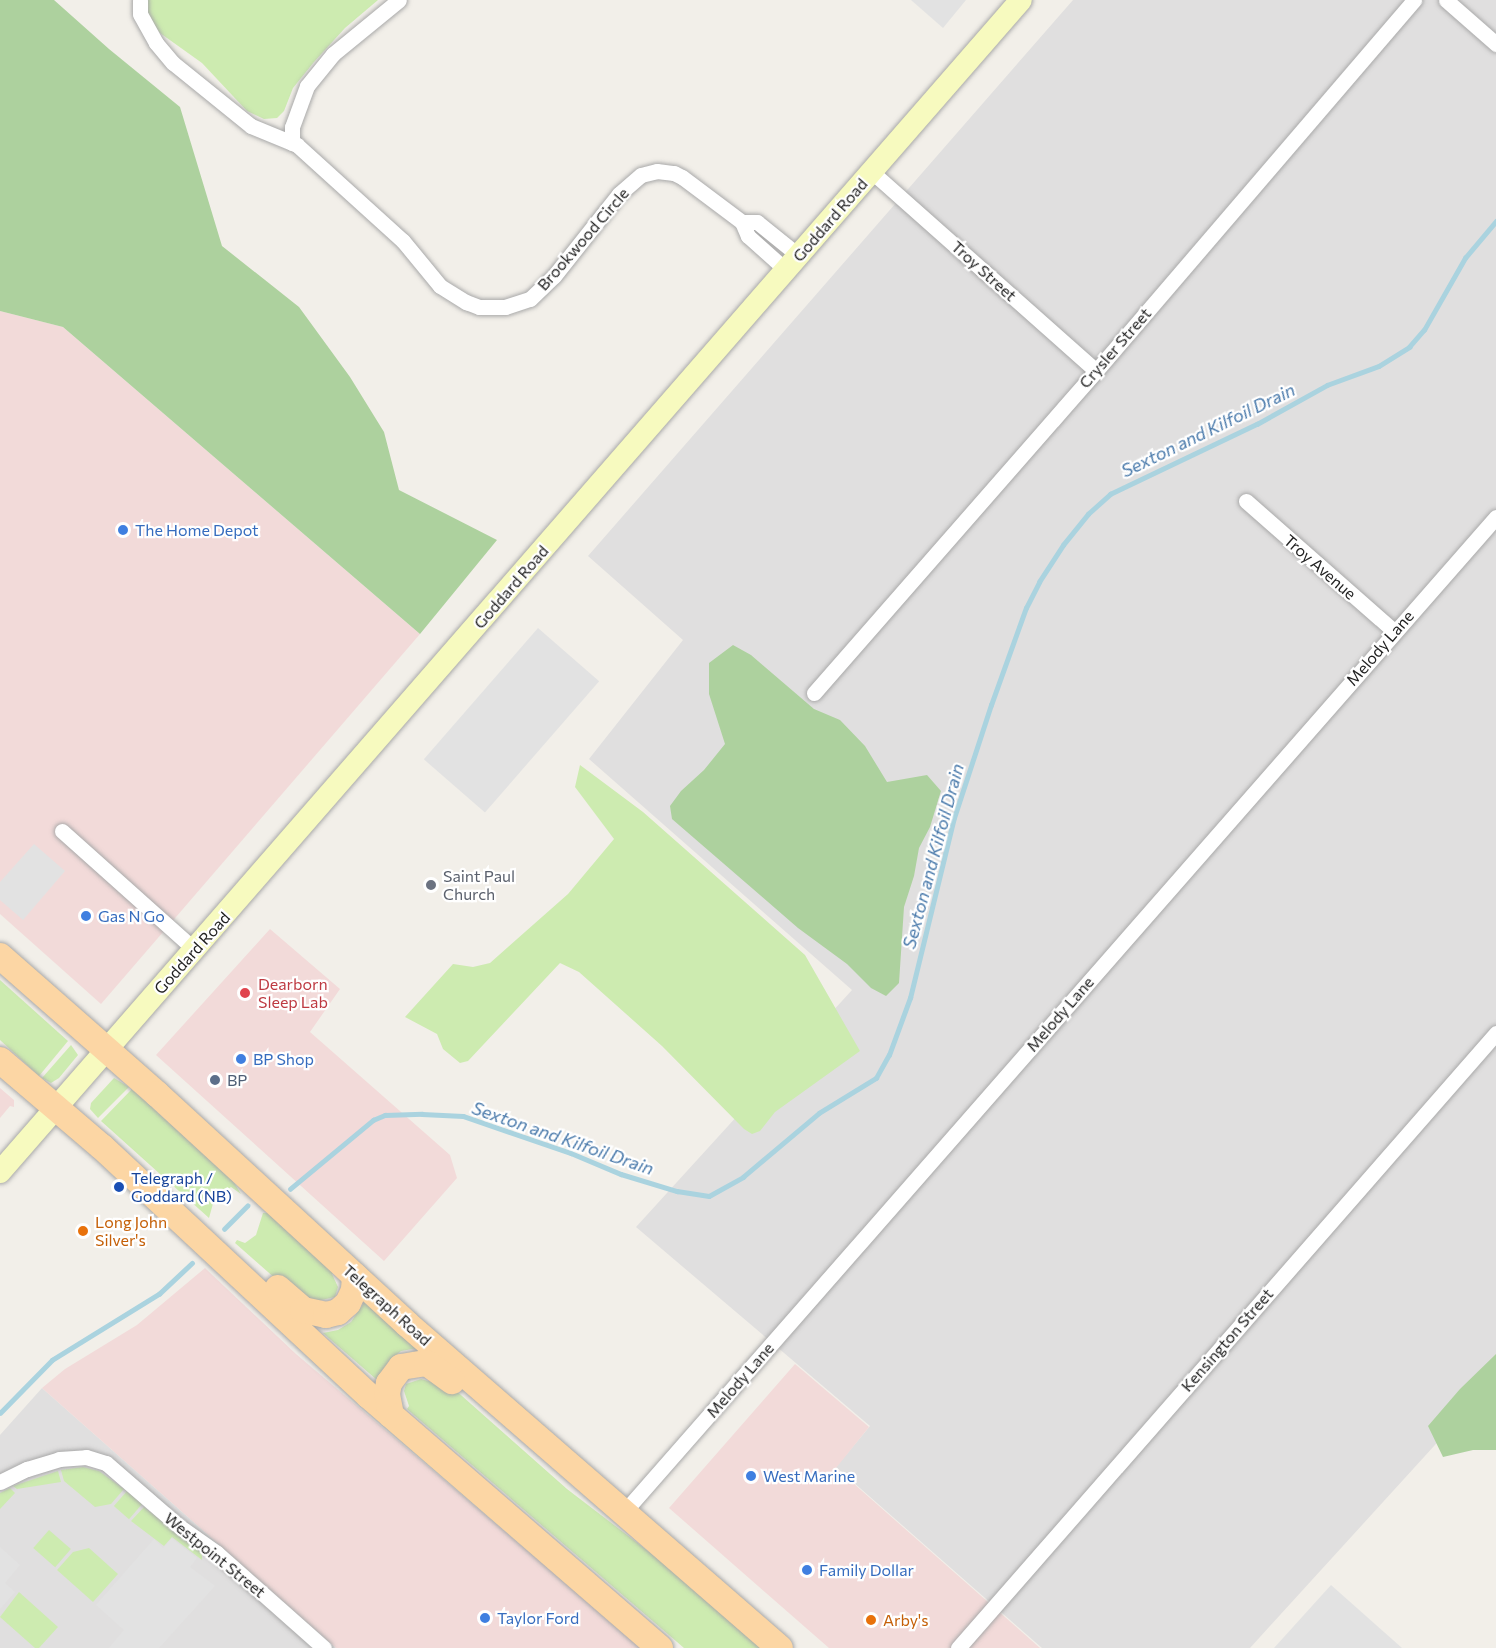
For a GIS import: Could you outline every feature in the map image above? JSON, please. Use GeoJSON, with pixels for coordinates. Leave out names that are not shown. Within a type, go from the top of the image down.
{"type":"FeatureCollection","features":[{"type":"Feature","properties":{"kind":"main road","name":"Goddard Road"},"geometry":{"type":"LineString","coordinates":[[0,1172],[1021,0]]}},
{"type":"Feature","properties":{"kind":"main road","name":"Telegraph Road"},"geometry":{"type":"LineString","coordinates":[[0,956],[355,1276],[780,1648]]}},
{"type":"Feature","properties":{"kind":"main road"},"geometry":{"type":"LineString","coordinates":[[0,975],[43,1013],[72,1020]]}},
{"type":"Feature","properties":{"kind":"main road"},"geometry":{"type":"LineString","coordinates":[[0,1060],[91,1138],[391,1415],[660,1648]]}},
{"type":"Feature","properties":{"kind":"main road"},"geometry":{"type":"LineString","coordinates":[[91,1138],[113,1140],[303,1310],[326,1315],[338,1312],[348,1303],[354,1290],[355,1276]]}},
{"type":"Feature","properties":{"kind":"main road"},"geometry":{"type":"LineString","coordinates":[[391,1415],[387,1394],[394,1374],[401,1367],[427,1363],[450,1379],[571,1484],[653,1537]]}},
{"type":"Feature","properties":{"kind":"street","name":"Brookwood Circle"},"geometry":{"type":"LineString","coordinates":[[140,0],[140,14],[156,43],[173,63],[251,126],[292,142],[403,241],[440,286],[466,302],[479,307],[505,307],[530,298],[554,276],[619,194],[641,175],[651,172],[667,171],[682,177],[742,222],[748,236],[793,263]]}},
{"type":"Feature","properties":{"kind":"street"},"geometry":{"type":"LineString","coordinates":[[292,142],[292,127],[307,86],[333,54],[399,0]]}},
{"type":"Feature","properties":{"kind":"street","name":"Crysler Street"},"geometry":{"type":"LineString","coordinates":[[814,693],[1096,371],[1414,0]]}},
{"type":"Feature","properties":{"kind":"street"},"geometry":{"type":"LineString","coordinates":[[1446,0],[1496,44]]}},
{"type":"Feature","properties":{"kind":"street","name":"Troy Street"},"geometry":{"type":"LineString","coordinates":[[872,172],[1096,371]]}},
{"type":"Feature","properties":{"kind":"street","name":"Troy Avenue"},"geometry":{"type":"LineString","coordinates":[[1246,501],[1394,631]]}},
{"type":"Feature","properties":{"kind":"street","name":"Melody Lane"},"geometry":{"type":"LineString","coordinates":[[624,1512],[1496,517]]}},
{"type":"Feature","properties":{"kind":"street"},"geometry":{"type":"LineString","coordinates":[[62,831],[194,949]]}},
{"type":"Feature","properties":{"kind":"street","name":"Kensington Street"},"geometry":{"type":"LineString","coordinates":[[958,1648],[1496,1033]]}},
{"type":"Feature","properties":{"kind":"street","name":"Westpoint Street"},"geometry":{"type":"LineString","coordinates":[[0,1482],[27,1469],[59,1460],[86,1457],[106,1463],[180,1527],[217,1553],[324,1648]]}},
{"type":"Feature","properties":{"kind":"shaded area"},"geometry":{"type":"Polygon","coordinates":[[[911,0],[966,0],[943,28],[911,0]]]}},
{"type":"Feature","properties":{"kind":"shaded area"},"geometry":{"type":"Polygon","coordinates":[[[1073,0],[1496,0],[1496,1378],[1250,1648],[1042,1648],[836,1467],[870,1426],[636,1227],[852,990],[589,759],[683,640],[588,556],[1073,0]]]}},
{"type":"Feature","properties":{"kind":"shaded area"},"geometry":{"type":"Polygon","coordinates":[[[0,311],[63,327],[420,634],[101,1004],[0,914],[0,311]]]}},
{"type":"Feature","properties":{"kind":"shaded area"},"geometry":{"type":"Polygon","coordinates":[[[538,628],[599,681],[485,812],[424,759],[538,628]]]}},
{"type":"Feature","properties":{"kind":"shaded area"},"geometry":{"type":"Polygon","coordinates":[[[34,844],[65,871],[23,920],[0,900],[0,882],[34,844]]]}},
{"type":"Feature","properties":{"kind":"shaded area"},"geometry":{"type":"Polygon","coordinates":[[[270,929],[340,989],[310,1032],[450,1155],[457,1178],[384,1261],[156,1055],[270,929]]]}},
{"type":"Feature","properties":{"kind":"shaded area"},"geometry":{"type":"Polygon","coordinates":[[[0,1088],[14,1100],[14,1107],[10,1106],[0,1118],[0,1088]]]}},
{"type":"Feature","properties":{"kind":"shaded area"},"geometry":{"type":"Polygon","coordinates":[[[205,1268],[296,1354],[642,1648],[336,1648],[42,1388],[65,1369],[137,1325],[205,1268]]]}},
{"type":"Feature","properties":{"kind":"shaded area"},"geometry":{"type":"Polygon","coordinates":[[[795,1364],[869,1427],[836,1468],[1040,1648],[829,1648],[669,1508],[795,1364]]]}},
{"type":"Feature","properties":{"kind":"shaded area"},"geometry":{"type":"Polygon","coordinates":[[[42,1388],[336,1648],[0,1648],[0,1435],[42,1388]]]}},
{"type":"Feature","properties":{"kind":"shaded area"},"geometry":{"type":"Polygon","coordinates":[[[172,1538],[197,1558],[190,1567],[215,1586],[159,1648],[109,1648],[124,1630],[96,1605],[154,1539],[163,1548],[172,1538]]]}},
{"type":"Feature","properties":{"kind":"shaded area"},"geometry":{"type":"Polygon","coordinates":[[[0,1547],[20,1565],[5,1583],[15,1592],[0,1609],[0,1547]]]}},
{"type":"Feature","properties":{"kind":"shaded area"},"geometry":{"type":"Polygon","coordinates":[[[1331,1585],[1402,1648],[1274,1648],[1331,1585]]]}},
{"type":"Feature","properties":{"kind":"green space"},"geometry":{"type":"Polygon","coordinates":[[[0,0],[54,0],[180,107],[222,246],[299,307],[350,377],[384,432],[399,490],[497,540],[420,634],[63,327],[0,311],[0,0]]]}},
{"type":"Feature","properties":{"kind":"green space"},"geometry":{"type":"Polygon","coordinates":[[[144,0],[378,0],[345,28],[314,62],[293,88],[284,111],[277,118],[264,119],[247,111],[202,63],[160,33],[146,14],[144,0]]]}},
{"type":"Feature","properties":{"kind":"green space"},"geometry":{"type":"Polygon","coordinates":[[[733,645],[751,655],[814,709],[840,720],[865,746],[887,782],[927,775],[941,791],[930,827],[919,848],[914,876],[904,907],[899,983],[886,996],[871,988],[847,964],[798,928],[672,819],[670,806],[725,744],[709,694],[709,663],[733,645]]]}},
{"type":"Feature","properties":{"kind":"green space"},"geometry":{"type":"Polygon","coordinates":[[[580,765],[643,812],[805,955],[860,1051],[775,1112],[760,1131],[752,1134],[744,1129],[662,1046],[579,972],[560,963],[468,1061],[460,1063],[443,1049],[437,1034],[405,1017],[453,964],[473,967],[490,963],[568,894],[614,839],[575,787],[580,765]]]}},
{"type":"Feature","properties":{"kind":"green space"},"geometry":{"type":"Polygon","coordinates":[[[0,980],[68,1041],[39,1076],[0,1040],[0,980]]]}},
{"type":"Feature","properties":{"kind":"green space"},"geometry":{"type":"Polygon","coordinates":[[[71,1045],[78,1055],[59,1078],[51,1083],[42,1078],[71,1045]]]}},
{"type":"Feature","properties":{"kind":"green space"},"geometry":{"type":"Polygon","coordinates":[[[114,1078],[129,1087],[98,1118],[90,1109],[91,1103],[114,1078]]]}},
{"type":"Feature","properties":{"kind":"green space"},"geometry":{"type":"Polygon","coordinates":[[[132,1089],[233,1181],[241,1194],[231,1187],[214,1200],[209,1218],[101,1121],[132,1089]]]}},
{"type":"Feature","properties":{"kind":"green space"},"geometry":{"type":"Polygon","coordinates":[[[263,1213],[269,1213],[334,1272],[332,1274],[338,1287],[335,1297],[317,1301],[293,1294],[235,1243],[237,1240],[245,1243],[256,1235],[263,1213]]]}},
{"type":"Feature","properties":{"kind":"green space"},"geometry":{"type":"Polygon","coordinates":[[[365,1301],[418,1348],[401,1351],[389,1361],[377,1380],[323,1333],[338,1330],[351,1322],[365,1301]]]}},
{"type":"Feature","properties":{"kind":"green space"},"geometry":{"type":"Polygon","coordinates":[[[1496,1354],[1496,1450],[1473,1450],[1443,1457],[1428,1426],[1460,1389],[1496,1354]]]}},
{"type":"Feature","properties":{"kind":"green space"},"geometry":{"type":"Polygon","coordinates":[[[421,1379],[453,1388],[567,1489],[661,1561],[762,1648],[684,1648],[407,1409],[409,1406],[404,1391],[406,1384],[421,1379]]]}},
{"type":"Feature","properties":{"kind":"green space"},"geometry":{"type":"Polygon","coordinates":[[[83,1467],[99,1471],[124,1489],[111,1504],[95,1507],[64,1481],[61,1470],[83,1467]]]}},
{"type":"Feature","properties":{"kind":"green space"},"geometry":{"type":"Polygon","coordinates":[[[58,1471],[61,1482],[17,1489],[13,1486],[58,1471]]]}},
{"type":"Feature","properties":{"kind":"green space"},"geometry":{"type":"Polygon","coordinates":[[[10,1488],[15,1493],[0,1509],[0,1493],[10,1488]]]}},
{"type":"Feature","properties":{"kind":"green space"},"geometry":{"type":"Polygon","coordinates":[[[127,1491],[142,1504],[129,1519],[114,1506],[127,1491]]]}},
{"type":"Feature","properties":{"kind":"green space"},"geometry":{"type":"Polygon","coordinates":[[[144,1507],[202,1553],[202,1560],[172,1537],[164,1546],[131,1521],[144,1507]]]}},
{"type":"Feature","properties":{"kind":"green space"},"geometry":{"type":"Polygon","coordinates":[[[49,1530],[71,1549],[55,1567],[33,1548],[49,1530]]]}},
{"type":"Feature","properties":{"kind":"green space"},"geometry":{"type":"Polygon","coordinates":[[[89,1548],[118,1574],[93,1602],[57,1570],[73,1552],[89,1548]]]}},
{"type":"Feature","properties":{"kind":"green space"},"geometry":{"type":"Polygon","coordinates":[[[19,1592],[58,1627],[39,1648],[35,1648],[0,1617],[19,1592]]]}},
{"type":"Feature","properties":{"kind":"waterway","name":"Sexton and Kilfoil Drain"},"geometry":{"type":"LineString","coordinates":[[290,1189],[373,1120],[385,1115],[422,1114],[463,1116],[571,1153],[621,1174],[677,1191],[709,1196],[743,1177],[819,1113],[876,1078],[889,1055],[910,998],[954,818],[991,705],[1026,608],[1039,582],[1063,545],[1088,514],[1110,494],[1257,424],[1327,385],[1379,366],[1409,347],[1424,330],[1465,258],[1496,221]]}},
{"type":"Feature","properties":{"kind":"waterway","name":"Sexton and Kilfoil Drain"},"geometry":{"type":"LineString","coordinates":[[224,1229],[247,1206]]}},
{"type":"Feature","properties":{"kind":"waterway","name":"Sexton and Kilfoil Drain"},"geometry":{"type":"LineString","coordinates":[[0,1413],[52,1360],[159,1294],[192,1263]]}},
{"type":"Feature","properties":{"kind":"place","name":"The Home Depot"},"geometry":{"type":"Point","coordinates":[123,530]}},
{"type":"Feature","properties":{"kind":"place","name":"Saint Paul Church"},"geometry":{"type":"Point","coordinates":[431,885]}},
{"type":"Feature","properties":{"kind":"place","name":"Gas N Go"},"geometry":{"type":"Point","coordinates":[86,916]}},
{"type":"Feature","properties":{"kind":"place","name":"Dearborn Sleep Lab"},"geometry":{"type":"Point","coordinates":[245,993]}},
{"type":"Feature","properties":{"kind":"place","name":"BP Shop"},"geometry":{"type":"Point","coordinates":[241,1059]}},
{"type":"Feature","properties":{"kind":"place","name":"BP"},"geometry":{"type":"Point","coordinates":[215,1080]}},
{"type":"Feature","properties":{"kind":"place","name":"Telegraph / Goddard (NB)"},"geometry":{"type":"Point","coordinates":[119,1187]}},
{"type":"Feature","properties":{"kind":"place","name":"Long John Silver's"},"geometry":{"type":"Point","coordinates":[83,1231]}},
{"type":"Feature","properties":{"kind":"place","name":"West Marine"},"geometry":{"type":"Point","coordinates":[751,1476]}},
{"type":"Feature","properties":{"kind":"place","name":"Family Dollar"},"geometry":{"type":"Point","coordinates":[807,1570]}},
{"type":"Feature","properties":{"kind":"place","name":"Taylor Ford"},"geometry":{"type":"Point","coordinates":[485,1618]}},
{"type":"Feature","properties":{"kind":"place","name":"Arby's"},"geometry":{"type":"Point","coordinates":[871,1620]}}]}
